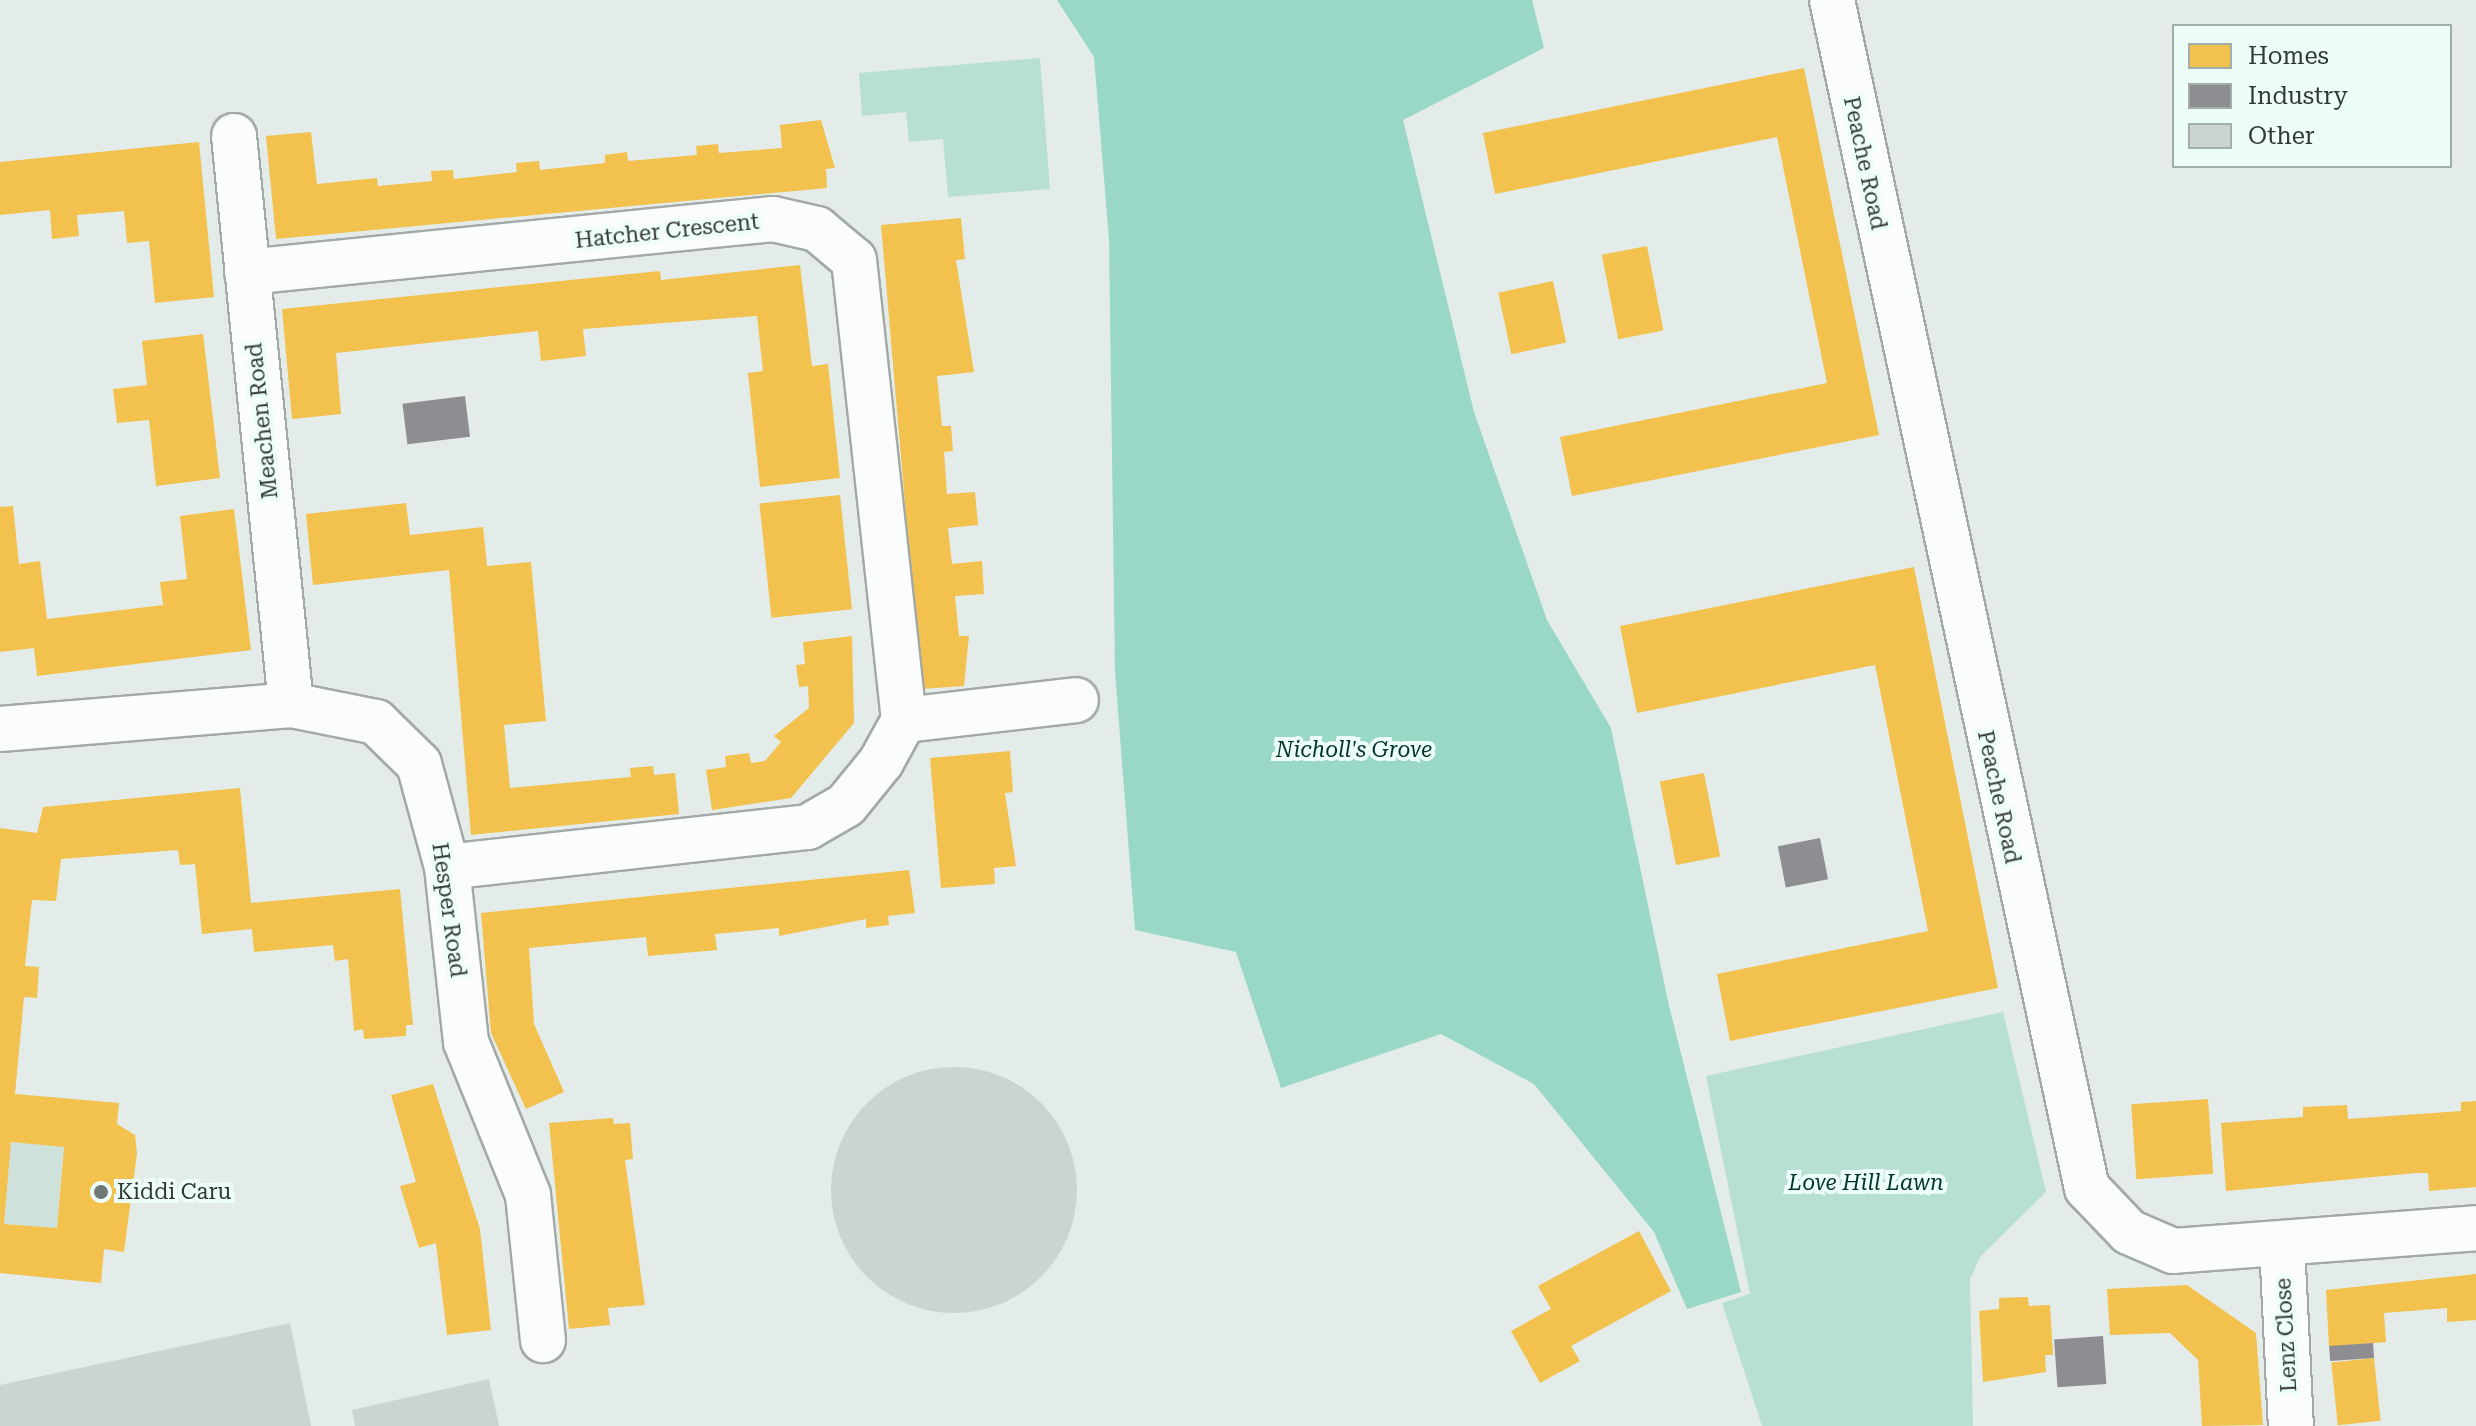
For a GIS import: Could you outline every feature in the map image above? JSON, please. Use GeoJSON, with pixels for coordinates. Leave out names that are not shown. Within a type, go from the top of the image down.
{"type":"FeatureCollection","features":[{"type":"Feature","properties":{"kind":"street","name":"Peache Road"},"geometry":{"type":"LineString","coordinates":[[1832,0],[2079,1167],[2087,1188],[2129,1232],[2173,1251],[2476,1228]]}},
{"type":"Feature","properties":{"kind":"street","name":"Meachen Road"},"geometry":{"type":"LineString","coordinates":[[234,136],[291,705]]}},
{"type":"Feature","properties":{"kind":"street","name":"Hatcher Crescent"},"geometry":{"type":"LineString","coordinates":[[247,272],[773,219],[817,229],[854,260],[904,720]]}},
{"type":"Feature","properties":{"kind":"street"},"geometry":{"type":"LineString","coordinates":[[447,867],[808,827],[846,805],[904,720],[1076,700]]}},
{"type":"Feature","properties":{"kind":"street","name":"Hesper Road"},"geometry":{"type":"LineString","coordinates":[[0,729],[291,705],[376,722],[419,764],[447,867],[466,1042],[528,1195],[543,1340]]}},
{"type":"Feature","properties":{"kind":"street","name":"Lenz Close"},"geometry":{"type":"LineString","coordinates":[[2282,1244],[2291,1426]]}},
{"type":"Feature","properties":{"kind":"shaded area"},"geometry":{"type":"Polygon","coordinates":[[[11,1142],[64,1147],[57,1228],[4,1224],[11,1142]]]}},
{"type":"Feature","properties":{"kind":"green space","name":"Nicholl's Grove"},"geometry":{"type":"Polygon","coordinates":[[[1057,0],[1532,0],[1544,48],[1403,120],[1474,412],[1547,620],[1611,728],[1669,1006],[1741,1292],[1687,1309],[1654,1232],[1534,1084],[1441,1034],[1281,1088],[1236,952],[1135,930],[1115,672],[1109,239],[1094,57],[1057,0]]]}},
{"type":"Feature","properties":{"kind":"green space"},"geometry":{"type":"Polygon","coordinates":[[[1040,58],[1050,189],[948,197],[943,139],[909,142],[906,112],[862,116],[859,73],[1040,58]]]}},
{"type":"Feature","properties":{"kind":"green space","name":"Love Hill Lawn"},"geometry":{"type":"Polygon","coordinates":[[[2003,1012],[2046,1192],[1980,1257],[1970,1279],[1973,1426],[1762,1426],[1722,1303],[1750,1294],[1706,1076],[2003,1012]]]}},
{"type":"Feature","properties":{"kind":"building: Homes"},"geometry":{"type":"Polygon","coordinates":[[[1804,68],[1879,435],[1572,496],[1560,437],[1827,383],[1777,137],[1495,194],[1483,133],[1804,68]]]}},
{"type":"Feature","properties":{"kind":"building: Homes"},"geometry":{"type":"Polygon","coordinates":[[[821,120],[835,168],[826,169],[827,188],[276,239],[266,136],[311,132],[317,184],[377,178],[378,186],[432,181],[431,171],[453,170],[454,179],[517,172],[516,163],[539,161],[540,170],[605,163],[605,155],[627,152],[628,161],[697,155],[696,146],[718,144],[719,153],[782,148],[780,125],[821,120]]]}},
{"type":"Feature","properties":{"kind":"building: Homes"},"geometry":{"type":"Polygon","coordinates":[[[199,142],[214,297],[155,303],[149,241],[127,243],[124,211],[77,215],[79,236],[52,239],[50,210],[0,215],[0,162],[199,142]]]}},
{"type":"Feature","properties":{"kind":"building: Homes"},"geometry":{"type":"Polygon","coordinates":[[[961,218],[965,259],[956,260],[974,372],[937,376],[942,426],[951,426],[953,451],[944,452],[947,494],[975,492],[978,525],[948,528],[952,564],[982,561],[984,594],[955,596],[959,636],[969,636],[964,686],[921,689],[881,225],[961,218]]]}},
{"type":"Feature","properties":{"kind":"building: Homes"},"geometry":{"type":"Polygon","coordinates":[[[1647,246],[1663,330],[1618,339],[1602,255],[1647,246]]]}},
{"type":"Feature","properties":{"kind":"building: Homes"},"geometry":{"type":"Polygon","coordinates":[[[800,265],[812,366],[828,364],[840,478],[760,487],[748,373],[763,371],[757,316],[583,329],[586,356],[541,361],[538,331],[336,353],[341,414],[292,419],[282,309],[660,271],[661,280],[800,265]]]}},
{"type":"Feature","properties":{"kind":"building: Homes"},"geometry":{"type":"Polygon","coordinates":[[[1553,281],[1566,343],[1511,354],[1498,293],[1553,281]]]}},
{"type":"Feature","properties":{"kind":"building: Homes"},"geometry":{"type":"Polygon","coordinates":[[[203,334],[220,478],[156,486],[149,420],[117,423],[113,389],[147,385],[142,341],[203,334]]]}},
{"type":"Feature","properties":{"kind":"building: Homes"},"geometry":{"type":"Polygon","coordinates":[[[840,495],[852,609],[771,618],[759,503],[840,495]]]}},
{"type":"Feature","properties":{"kind":"building: Homes"},"geometry":{"type":"Polygon","coordinates":[[[406,503],[410,535],[483,527],[487,566],[531,562],[546,721],[504,725],[510,788],[631,777],[630,768],[653,766],[654,775],[675,773],[679,814],[471,835],[449,570],[313,585],[306,514],[406,503]]]}},
{"type":"Feature","properties":{"kind":"building: Homes"},"geometry":{"type":"Polygon","coordinates":[[[13,506],[19,564],[40,561],[47,619],[163,605],[160,582],[187,579],[180,516],[234,509],[251,650],[37,676],[34,648],[0,652],[0,507],[13,506]]]}},
{"type":"Feature","properties":{"kind":"building: Homes"},"geometry":{"type":"Polygon","coordinates":[[[1914,567],[1998,988],[1730,1041],[1717,974],[1928,931],[1875,665],[1637,713],[1620,626],[1914,567]]]}},
{"type":"Feature","properties":{"kind":"building: Homes"},"geometry":{"type":"Polygon","coordinates":[[[852,636],[854,723],[791,798],[712,810],[706,770],[726,767],[725,756],[749,753],[751,763],[765,761],[781,742],[774,736],[809,708],[808,686],[799,687],[796,665],[805,664],[803,642],[852,636]]]}},
{"type":"Feature","properties":{"kind":"building: Homes"},"geometry":{"type":"Polygon","coordinates":[[[1010,751],[1013,792],[1005,793],[1016,866],[994,868],[995,884],[941,888],[930,758],[1010,751]]]}},
{"type":"Feature","properties":{"kind":"building: Homes"},"geometry":{"type":"Polygon","coordinates":[[[1704,773],[1720,856],[1676,865],[1660,782],[1704,773]]]}},
{"type":"Feature","properties":{"kind":"building: Homes"},"geometry":{"type":"Polygon","coordinates":[[[240,788],[251,903],[400,889],[413,1025],[406,1025],[406,1036],[364,1039],[363,1029],[354,1031],[348,959],[335,961],[333,945],[254,952],[252,929],[202,934],[195,864],[180,865],[178,850],[61,859],[56,901],[32,900],[25,966],[39,967],[37,998],[24,997],[15,1094],[119,1103],[117,1124],[135,1135],[137,1153],[124,1252],[104,1249],[101,1283],[0,1273],[0,828],[37,833],[43,807],[240,788]],[[11,1142],[4,1224],[57,1228],[64,1147],[11,1142]]]}},
{"type":"Feature","properties":{"kind":"building: Homes"},"geometry":{"type":"Polygon","coordinates":[[[909,870],[915,913],[888,916],[889,925],[866,928],[866,919],[779,936],[779,928],[715,934],[717,950],[648,956],[646,937],[529,948],[534,1024],[564,1092],[526,1109],[491,1033],[481,913],[909,870]]]}},
{"type":"Feature","properties":{"kind":"building: Homes"},"geometry":{"type":"Polygon","coordinates":[[[433,1084],[480,1229],[491,1330],[447,1335],[436,1243],[419,1248],[400,1186],[416,1182],[391,1095],[433,1084]]]}},
{"type":"Feature","properties":{"kind":"building: Homes"},"geometry":{"type":"Polygon","coordinates":[[[2208,1099],[2213,1174],[2136,1179],[2131,1104],[2208,1099]]]}},
{"type":"Feature","properties":{"kind":"building: Homes"},"geometry":{"type":"Polygon","coordinates":[[[2476,1101],[2476,1187],[2429,1191],[2428,1173],[2416,1173],[2226,1191],[2221,1123],[2303,1117],[2303,1107],[2347,1105],[2348,1119],[2461,1111],[2461,1102],[2476,1101]]]}},
{"type":"Feature","properties":{"kind":"building: Homes"},"geometry":{"type":"Polygon","coordinates":[[[613,1118],[614,1124],[630,1123],[633,1159],[625,1160],[645,1305],[608,1308],[610,1325],[569,1329],[549,1123],[613,1118]]]}},
{"type":"Feature","properties":{"kind":"building: Homes"},"geometry":{"type":"Polygon","coordinates":[[[1639,1231],[1671,1291],[1571,1346],[1580,1361],[1540,1383],[1511,1331],[1551,1309],[1538,1286],[1639,1231]]]}},
{"type":"Feature","properties":{"kind":"building: Homes"},"geometry":{"type":"Polygon","coordinates":[[[2476,1274],[2476,1320],[2447,1322],[2447,1308],[2384,1313],[2386,1342],[2329,1347],[2326,1290],[2476,1274]]]}},
{"type":"Feature","properties":{"kind":"building: Homes"},"geometry":{"type":"Polygon","coordinates":[[[2187,1285],[2256,1333],[2263,1425],[2202,1426],[2198,1360],[2170,1333],[2110,1335],[2107,1289],[2187,1285]]]}},
{"type":"Feature","properties":{"kind":"building: Homes"},"geometry":{"type":"Polygon","coordinates":[[[2028,1297],[2029,1306],[2050,1305],[2053,1355],[2045,1355],[2046,1372],[1983,1382],[1979,1311],[1999,1309],[1999,1298],[2028,1297]]]}},
{"type":"Feature","properties":{"kind":"building: Homes"},"geometry":{"type":"Polygon","coordinates":[[[2374,1358],[2381,1421],[2338,1425],[2331,1362],[2374,1358]]]}},
{"type":"Feature","properties":{"kind":"building: Industry"},"geometry":{"type":"Polygon","coordinates":[[[465,396],[470,437],[407,444],[402,404],[465,396]]]}},
{"type":"Feature","properties":{"kind":"building: Industry"},"geometry":{"type":"Polygon","coordinates":[[[1820,838],[1828,879],[1786,887],[1778,846],[1820,838]]]}},
{"type":"Feature","properties":{"kind":"building: Industry"},"geometry":{"type":"Polygon","coordinates":[[[2103,1336],[2106,1384],[2057,1387],[2054,1339],[2103,1336]]]}},
{"type":"Feature","properties":{"kind":"building: Industry"},"geometry":{"type":"Polygon","coordinates":[[[2373,1343],[2374,1358],[2330,1361],[2329,1346],[2373,1343]]]}},
{"type":"Feature","properties":{"kind":"building: Other"},"geometry":{"type":"Polygon","coordinates":[[[954,1067],[1001,1077],[1041,1103],[1067,1143],[1077,1190],[1067,1237],[1041,1277],[1001,1303],[954,1313],[907,1303],[867,1277],[841,1237],[831,1190],[841,1143],[867,1103],[907,1077],[954,1067]]]}},
{"type":"Feature","properties":{"kind":"building: Other"},"geometry":{"type":"Polygon","coordinates":[[[290,1323],[311,1426],[0,1426],[0,1385],[290,1323]]]}},
{"type":"Feature","properties":{"kind":"building: Other"},"geometry":{"type":"Polygon","coordinates":[[[489,1379],[499,1426],[355,1426],[352,1410],[489,1379]]]}},
{"type":"Feature","properties":{"kind":"place","name":"Kiddi Caru"},"geometry":{"type":"Point","coordinates":[101,1192]}}]}
